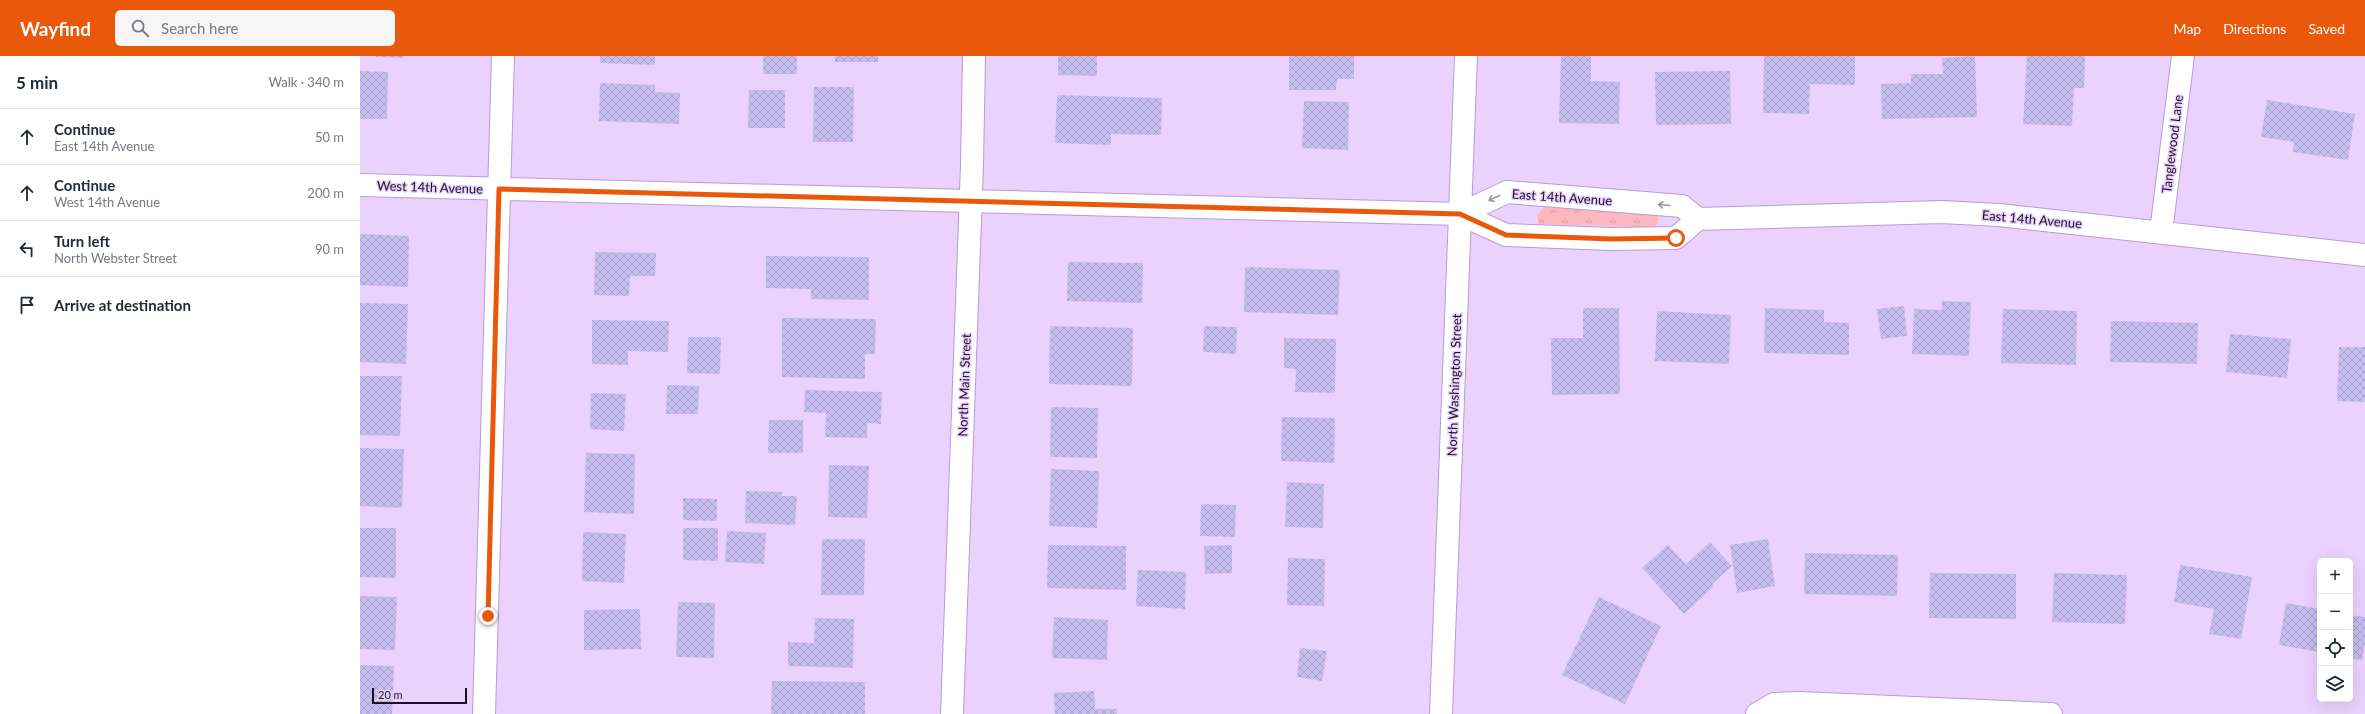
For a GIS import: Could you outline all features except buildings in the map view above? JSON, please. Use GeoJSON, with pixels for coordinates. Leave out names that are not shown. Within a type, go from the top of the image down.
{"type":"FeatureCollection","features":[{"type":"Feature","properties":{"kind":"street"},"geometry":{"type":"LineString","coordinates":[[484,714],[503,56]]}},
{"type":"Feature","properties":{"kind":"street","name":"North Main Street"},"geometry":{"type":"LineString","coordinates":[[952,714],[974,56]]}},
{"type":"Feature","properties":{"kind":"street","name":"North Washington Street"},"geometry":{"type":"LineString","coordinates":[[1441,714],[1466,56]]}},
{"type":"Feature","properties":{"kind":"street","name":"Tanglewood Lane"},"geometry":{"type":"LineString","coordinates":[[2161,232],[2183,56]]}},
{"type":"Feature","properties":{"kind":"street","name":"West 14th Avenue"},"geometry":{"type":"LineString","coordinates":[[360,185],[1460,214]]}},
{"type":"Feature","properties":{"kind":"street","name":"East 14th Avenue"},"geometry":{"type":"LineString","coordinates":[[1460,214],[1507,192],[1682,206],[1698,219],[1941,212],[1999,215],[2365,255]]}},
{"type":"Feature","properties":{"kind":"street"},"geometry":{"type":"LineString","coordinates":[[1460,214],[1506,235],[1612,239],[1676,238],[1698,219]]}},
{"type":"Feature","properties":{"kind":"street"},"geometry":{"type":"LineString","coordinates":[[1757,714],[1774,704],[1800,703],[2050,714]]}},
{"type":"Feature","properties":{"kind":"green space"},"geometry":{"type":"Polygon","coordinates":[[[1544,207],[1650,211],[1655,213],[1659,219],[1656,226],[1642,227],[1539,224],[1537,215],[1544,207]]]}},
{"type":"Feature","properties":{"kind":"route"},"geometry":{"type":"LineString","coordinates":[[488,616],[499,189],[1460,214],[1506,235],[1612,239],[1676,238]]}}]}
